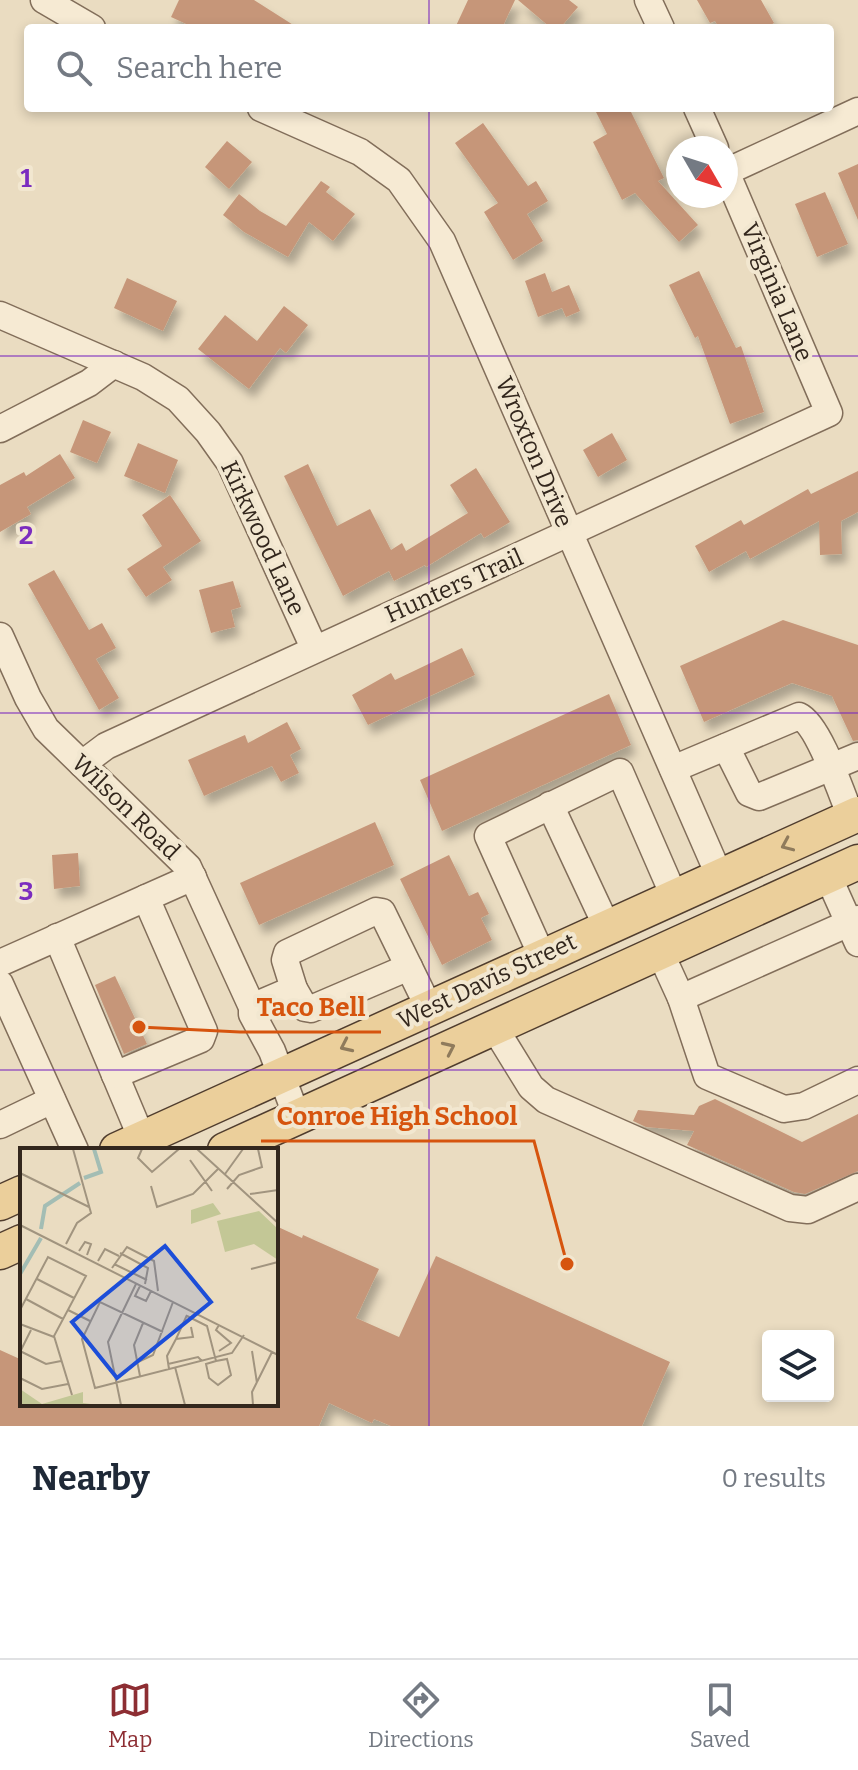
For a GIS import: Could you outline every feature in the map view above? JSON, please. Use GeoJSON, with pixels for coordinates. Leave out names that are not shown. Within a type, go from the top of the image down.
{"type":"FeatureCollection","features":[{"type":"Feature","properties":{"kind":"main road","name":"West Davis Street"},"geometry":{"type":"LineString","coordinates":[[130,1144],[855,815]]}},
{"type":"Feature","properties":{"kind":"main road"},"geometry":{"type":"LineString","coordinates":[[611,974],[637,946],[834,856],[850,839],[855,815]]}},
{"type":"Feature","properties":{"kind":"main road","name":"West Davis Street"},"geometry":{"type":"LineString","coordinates":[[229,1148],[843,869]]}},
{"type":"Feature","properties":{"kind":"main road"},"geometry":{"type":"LineString","coordinates":[[0,1203],[20,1194]]}},
{"type":"Feature","properties":{"kind":"main road"},"geometry":{"type":"LineString","coordinates":[[0,1252],[20,1243]]}},
{"type":"Feature","properties":{"kind":"street"},"geometry":{"type":"LineString","coordinates":[[44,0],[85,24]]}},
{"type":"Feature","properties":{"kind":"street"},"geometry":{"type":"LineString","coordinates":[[648,0],[659,24]]}},
{"type":"Feature","properties":{"kind":"street"},"geometry":{"type":"LineString","coordinates":[[738,166],[858,111]]}},
{"type":"Feature","properties":{"kind":"street","name":"Wroxton Drive"},"geometry":{"type":"LineString","coordinates":[[270,112],[360,152],[399,180],[442,241],[719,875]]}},
{"type":"Feature","properties":{"kind":"street"},"geometry":{"type":"LineString","coordinates":[[699,112],[710,136]]}},
{"type":"Feature","properties":{"kind":"street","name":"Virginia Lane"},"geometry":{"type":"LineString","coordinates":[[738,200],[829,413]]}},
{"type":"Feature","properties":{"kind":"street","name":"Kirkwood Lane"},"geometry":{"type":"LineString","coordinates":[[0,315],[143,377],[178,399],[208,432],[230,463],[314,648]]}},
{"type":"Feature","properties":{"kind":"street"},"geometry":{"type":"LineString","coordinates":[[0,429],[89,383],[114,364]]}},
{"type":"Feature","properties":{"kind":"street","name":"Hunters Trail"},"geometry":{"type":"LineString","coordinates":[[82,764],[106,746],[314,648],[829,413]]}},
{"type":"Feature","properties":{"kind":"street","name":"Wilson Road"},"geometry":{"type":"LineString","coordinates":[[0,636],[46,729],[188,867],[252,1007],[252,1014],[272,1051],[297,1117]]}},
{"type":"Feature","properties":{"kind":"street"},"geometry":{"type":"LineString","coordinates":[[673,769],[799,716],[807,720],[855,815]]}},
{"type":"Feature","properties":{"kind":"street"},"geometry":{"type":"LineString","coordinates":[[726,747],[749,793],[759,797],[858,756]]}},
{"type":"Feature","properties":{"kind":"street"},"geometry":{"type":"LineString","coordinates":[[542,956],[488,836],[620,772],[674,896]]}},
{"type":"Feature","properties":{"kind":"street"},"geometry":{"type":"LineString","coordinates":[[550,805],[607,927]]}},
{"type":"Feature","properties":{"kind":"street"},"geometry":{"type":"LineString","coordinates":[[681,998],[855,929],[843,869]]}},
{"type":"Feature","properties":{"kind":"street"},"geometry":{"type":"LineString","coordinates":[[0,963],[193,877]]}},
{"type":"Feature","properties":{"kind":"street"},"geometry":{"type":"LineString","coordinates":[[115,1075],[201,1039],[204,1031],[146,898]]}},
{"type":"Feature","properties":{"kind":"street"},"geometry":{"type":"LineString","coordinates":[[409,967],[311,1009],[305,1008],[294,989],[285,960],[287,953],[376,911],[382,912],[409,967],[429,1008]]}},
{"type":"Feature","properties":{"kind":"street"},"geometry":{"type":"LineString","coordinates":[[57,937],[115,1075],[130,1144]]}},
{"type":"Feature","properties":{"kind":"street"},"geometry":{"type":"LineString","coordinates":[[660,952],[681,998],[707,1076],[784,1109],[804,1106],[858,1080]]}},
{"type":"Feature","properties":{"kind":"street"},"geometry":{"type":"LineString","coordinates":[[0,984],[74,1148]]}},
{"type":"Feature","properties":{"kind":"street"},"geometry":{"type":"LineString","coordinates":[[252,1007],[294,989]]}},
{"type":"Feature","properties":{"kind":"street"},"geometry":{"type":"LineString","coordinates":[[494,1027],[531,1087],[546,1100],[790,1208],[808,1210],[858,1187]]}},
{"type":"Feature","properties":{"kind":"street"},"geometry":{"type":"LineString","coordinates":[[0,1125],[52,1100]]}},
{"type":"Feature","properties":{"kind":"building"},"geometry":{"type":"Polygon","coordinates":[[[179,0],[254,0],[292,24],[186,24],[171,17],[179,0]]]}},
{"type":"Feature","properties":{"kind":"building"},"geometry":{"type":"Polygon","coordinates":[[[468,0],[515,0],[504,24],[457,24],[468,0]]]}},
{"type":"Feature","properties":{"kind":"building"},"geometry":{"type":"Polygon","coordinates":[[[518,0],[569,0],[578,7],[563,24],[546,24],[518,0]]]}},
{"type":"Feature","properties":{"kind":"building"},"geometry":{"type":"Polygon","coordinates":[[[697,0],[761,0],[774,23],[717,24],[715,21],[710,23],[697,0]]]}},
{"type":"Feature","properties":{"kind":"building"},"geometry":{"type":"Polygon","coordinates":[[[596,112],[631,112],[664,178],[658,181],[666,190],[666,208],[683,208],[698,225],[679,242],[635,193],[622,200],[593,142],[607,134],[596,112]]]}},
{"type":"Feature","properties":{"kind":"building"},"geometry":{"type":"Polygon","coordinates":[[[483,123],[528,186],[536,181],[548,201],[527,214],[543,241],[513,260],[484,212],[498,203],[455,143],[483,123]]]}},
{"type":"Feature","properties":{"kind":"building"},"geometry":{"type":"Polygon","coordinates":[[[227,141],[252,162],[229,189],[205,167],[227,141]]]}},
{"type":"Feature","properties":{"kind":"building"},"geometry":{"type":"Polygon","coordinates":[[[858,164],[858,220],[838,173],[858,164]]]}},
{"type":"Feature","properties":{"kind":"building"},"geometry":{"type":"Polygon","coordinates":[[[321,181],[330,187],[326,192],[355,214],[333,241],[309,222],[288,257],[244,232],[223,215],[239,194],[286,226],[321,181]]]}},
{"type":"Feature","properties":{"kind":"building"},"geometry":{"type":"Polygon","coordinates":[[[825,192],[848,244],[817,257],[795,204],[825,192]]]}},
{"type":"Feature","properties":{"kind":"building"},"geometry":{"type":"Polygon","coordinates":[[[699,271],[736,348],[741,346],[764,412],[730,424],[698,336],[695,338],[669,285],[699,271]]]}},
{"type":"Feature","properties":{"kind":"building"},"geometry":{"type":"Polygon","coordinates":[[[545,273],[552,292],[569,285],[580,311],[566,317],[562,308],[538,317],[525,281],[545,273]]]}},
{"type":"Feature","properties":{"kind":"building"},"geometry":{"type":"Polygon","coordinates":[[[127,278],[177,301],[163,331],[114,308],[127,278]]]}},
{"type":"Feature","properties":{"kind":"building"},"geometry":{"type":"Polygon","coordinates":[[[284,306],[308,325],[286,353],[280,348],[249,389],[198,349],[225,315],[257,341],[284,306]]]}},
{"type":"Feature","properties":{"kind":"building"},"geometry":{"type":"Polygon","coordinates":[[[83,420],[111,432],[97,463],[70,452],[83,420]]]}},
{"type":"Feature","properties":{"kind":"building"},"geometry":{"type":"Polygon","coordinates":[[[612,433],[627,460],[598,477],[583,450],[612,433]]]}},
{"type":"Feature","properties":{"kind":"building"},"geometry":{"type":"Polygon","coordinates":[[[138,443],[178,460],[165,493],[124,476],[138,443]]]}},
{"type":"Feature","properties":{"kind":"building"},"geometry":{"type":"Polygon","coordinates":[[[60,454],[75,478],[27,507],[31,514],[0,532],[0,485],[24,472],[26,476],[60,454]]]}},
{"type":"Feature","properties":{"kind":"building"},"geometry":{"type":"Polygon","coordinates":[[[308,464],[337,526],[370,509],[391,550],[402,543],[406,551],[468,513],[450,485],[476,468],[510,522],[484,538],[481,533],[426,567],[394,581],[389,571],[343,596],[284,476],[308,464]]]}},
{"type":"Feature","properties":{"kind":"building"},"geometry":{"type":"Polygon","coordinates":[[[858,471],[858,512],[841,521],[842,554],[820,555],[819,521],[750,559],[746,551],[709,572],[695,546],[741,520],[744,525],[808,489],[811,494],[858,471]]]}},
{"type":"Feature","properties":{"kind":"building"},"geometry":{"type":"Polygon","coordinates":[[[170,495],[201,541],[163,567],[172,580],[146,597],[127,569],[162,546],[142,515],[170,495]]]}},
{"type":"Feature","properties":{"kind":"building"},"geometry":{"type":"Polygon","coordinates":[[[54,570],[89,630],[102,623],[116,648],[96,659],[119,698],[99,710],[28,584],[54,570]]]}},
{"type":"Feature","properties":{"kind":"building"},"geometry":{"type":"Polygon","coordinates":[[[233,581],[241,607],[231,610],[235,627],[211,633],[199,590],[233,581]]]}},
{"type":"Feature","properties":{"kind":"building"},"geometry":{"type":"Polygon","coordinates":[[[783,620],[858,645],[858,740],[853,741],[832,696],[792,683],[704,722],[680,666],[783,620]]]}},
{"type":"Feature","properties":{"kind":"building"},"geometry":{"type":"Polygon","coordinates":[[[462,648],[475,675],[368,725],[352,695],[391,673],[395,680],[462,648]]]}},
{"type":"Feature","properties":{"kind":"building"},"geometry":{"type":"Polygon","coordinates":[[[609,694],[631,745],[442,831],[420,780],[609,694]]]}},
{"type":"Feature","properties":{"kind":"building"},"geometry":{"type":"Polygon","coordinates":[[[287,722],[301,749],[290,755],[299,773],[281,782],[272,766],[204,796],[188,760],[245,735],[248,743],[287,722]]]}},
{"type":"Feature","properties":{"kind":"building"},"geometry":{"type":"Polygon","coordinates":[[[375,822],[394,865],[259,925],[240,883],[375,822]]]}},
{"type":"Feature","properties":{"kind":"building"},"geometry":{"type":"Polygon","coordinates":[[[78,853],[80,886],[54,889],[52,855],[78,853]]]}},
{"type":"Feature","properties":{"kind":"building"},"geometry":{"type":"Polygon","coordinates":[[[449,855],[469,896],[478,892],[489,914],[481,918],[492,940],[442,965],[400,879],[449,855]]]}},
{"type":"Feature","properties":{"kind":"building"},"geometry":{"type":"Polygon","coordinates":[[[115,976],[147,1044],[124,1054],[95,985],[115,976]]]}},
{"type":"Feature","properties":{"kind":"building"},"geometry":{"type":"Polygon","coordinates":[[[715,1099],[802,1142],[858,1114],[858,1171],[805,1194],[794,1192],[687,1145],[694,1131],[646,1127],[633,1121],[638,1110],[694,1115],[699,1106],[715,1099]]]}},
{"type":"Feature","properties":{"kind":"building"},"geometry":{"type":"Polygon","coordinates":[[[278,1227],[379,1269],[356,1318],[399,1337],[436,1256],[670,1362],[642,1426],[391,1426],[374,1419],[372,1423],[329,1403],[319,1426],[0,1426],[0,1350],[20,1359],[20,1406],[278,1406],[278,1227]]]}},
{"type":"Feature","properties":{"kind":"place","name":"Taco Bell"},"geometry":{"type":"Point","coordinates":[139,1027]}},
{"type":"Feature","properties":{"kind":"place","name":"Conroe High School"},"geometry":{"type":"Point","coordinates":[567,1264]}}]}
